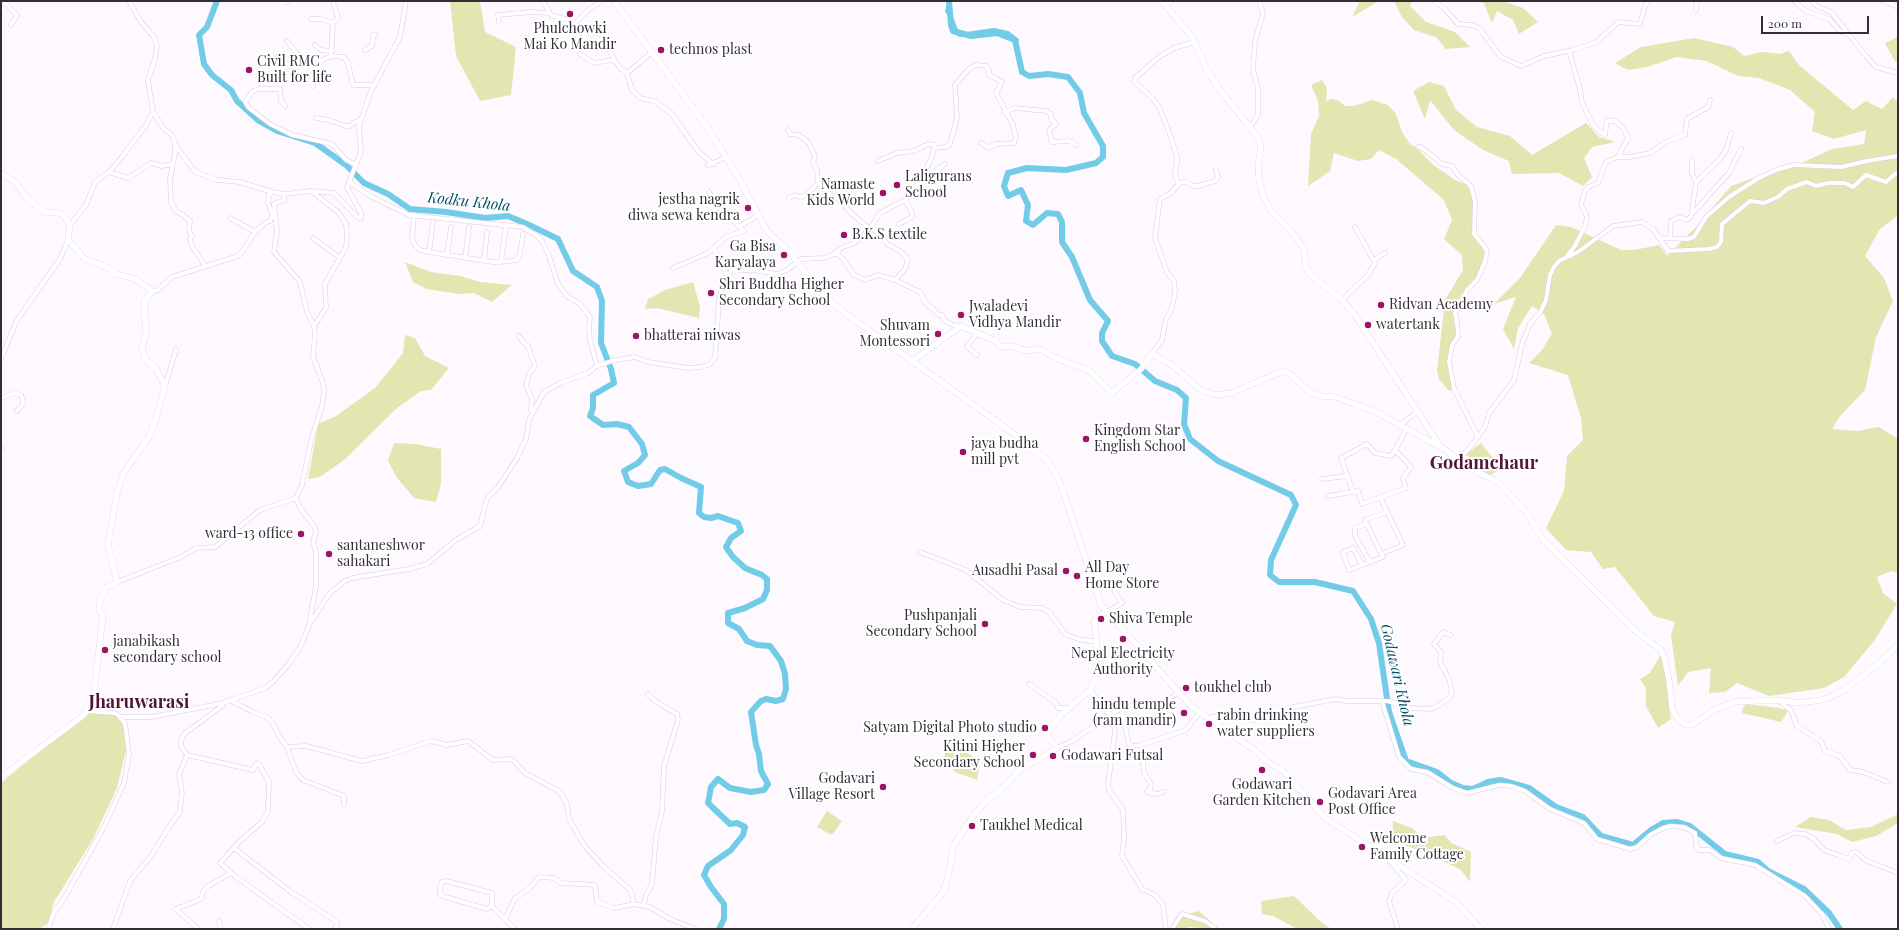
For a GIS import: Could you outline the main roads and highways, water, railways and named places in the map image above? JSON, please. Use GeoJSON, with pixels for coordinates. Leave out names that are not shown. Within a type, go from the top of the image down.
{"type":"FeatureCollection","features":[{"type":"Feature","properties":{"kind":"waterway","name":"Kodku Khola"},"geometry":{"type":"LineString","coordinates":[[217,1],[207,27],[199,35],[204,64],[212,75],[231,90],[237,101],[259,121],[277,131],[315,143],[346,165],[364,183],[388,194],[410,209],[446,212],[485,218],[508,216],[558,239],[573,271],[597,287],[602,301],[601,343],[611,369],[614,383],[593,395],[593,408],[590,416],[603,425],[617,424],[629,427],[642,444],[645,455],[638,463],[624,471],[628,482],[638,486],[651,484],[660,470],[665,469],[701,487],[699,513],[704,517],[711,518],[718,516],[738,523],[741,531],[731,538],[726,547],[733,557],[745,568],[762,575],[767,579],[767,590],[763,599],[745,608],[728,613],[728,623],[739,629],[747,641],[757,645],[770,646],[781,661],[785,674],[786,689],[783,699],[776,701],[766,699],[761,701],[751,712],[761,771],[768,784],[764,790],[751,792],[730,788],[718,779],[711,787],[708,803],[730,824],[737,823],[745,827],[743,835],[731,850],[708,866],[704,875],[724,904],[724,919],[719,929]]}},
{"type":"Feature","properties":{"kind":"waterway","name":"Godawari Khola"},"geometry":{"type":"LineString","coordinates":[[949,1],[953,31],[971,36],[997,33],[1015,40],[1022,72],[1029,76],[1048,74],[1068,77],[1080,93],[1084,113],[1103,146],[1103,157],[1096,163],[1066,170],[1027,168],[1008,173],[1004,186],[1008,196],[1021,190],[1028,205],[1026,221],[1033,225],[1047,213],[1058,214],[1062,222],[1062,242],[1072,257],[1090,300],[1108,321],[1102,333],[1102,341],[1112,356],[1135,364],[1155,381],[1177,390],[1186,398],[1184,424],[1190,439],[1218,461],[1291,495],[1296,505],[1271,560],[1270,575],[1279,582],[1315,582],[1353,591],[1371,619],[1379,643],[1389,712],[1406,761],[1437,772],[1451,783],[1463,788],[1473,789],[1488,782],[1500,780],[1529,788],[1556,807],[1583,817],[1601,836],[1633,845],[1651,830],[1663,823],[1676,822],[1690,826],[1725,854],[1758,862],[1768,871],[1804,889],[1829,913],[1840,929]]}},
{"type":"Feature","properties":{"kind":"waterway","name":"Godawari Khola"},"geometry":{"type":"LineString","coordinates":[[950,1],[947,11],[957,33],[960,35],[994,30],[1008,33],[1017,40]]}},
{"type":"Feature","properties":{"kind":"place","name":"Phulchowki Mai Ko Mandir"},"geometry":{"type":"Point","coordinates":[570,14]}},
{"type":"Feature","properties":{"kind":"place","name":"technos plast"},"geometry":{"type":"Point","coordinates":[661,50]}},
{"type":"Feature","properties":{"kind":"place","name":"Civil RMC Built for life"},"geometry":{"type":"Point","coordinates":[249,70]}},
{"type":"Feature","properties":{"kind":"place","name":"Laligurans School"},"geometry":{"type":"Point","coordinates":[897,185]}},
{"type":"Feature","properties":{"kind":"place","name":"Namaste Kids World"},"geometry":{"type":"Point","coordinates":[883,193]}},
{"type":"Feature","properties":{"kind":"place","name":"jestha nagrik diwa sewa kendra"},"geometry":{"type":"Point","coordinates":[748,208]}},
{"type":"Feature","properties":{"kind":"place","name":"B.K.S textile"},"geometry":{"type":"Point","coordinates":[844,235]}},
{"type":"Feature","properties":{"kind":"place","name":"Ga Bisa Karyalaya"},"geometry":{"type":"Point","coordinates":[784,255]}},
{"type":"Feature","properties":{"kind":"place","name":"Shri Buddha Higher Secondary School"},"geometry":{"type":"Point","coordinates":[711,293]}},
{"type":"Feature","properties":{"kind":"place","name":"Ridvan Academy"},"geometry":{"type":"Point","coordinates":[1381,305]}},
{"type":"Feature","properties":{"kind":"place","name":"Jwaladevi Vidhya Mandir"},"geometry":{"type":"Point","coordinates":[961,315]}},
{"type":"Feature","properties":{"kind":"place","name":"watertank"},"geometry":{"type":"Point","coordinates":[1368,325]}},
{"type":"Feature","properties":{"kind":"place","name":"Shuvam Montessori"},"geometry":{"type":"Point","coordinates":[938,334]}},
{"type":"Feature","properties":{"kind":"place","name":"bhatterai niwas"},"geometry":{"type":"Point","coordinates":[636,336]}},
{"type":"Feature","properties":{"kind":"place","name":"Kingdom Star English School"},"geometry":{"type":"Point","coordinates":[1086,439]}},
{"type":"Feature","properties":{"kind":"place","name":"jaya budha mill pvt"},"geometry":{"type":"Point","coordinates":[963,452]}},
{"type":"Feature","properties":{"kind":"place","name":"ward-13 office"},"geometry":{"type":"Point","coordinates":[301,534]}},
{"type":"Feature","properties":{"kind":"place","name":"santaneshwor sahakari"},"geometry":{"type":"Point","coordinates":[329,554]}},
{"type":"Feature","properties":{"kind":"place","name":"Ausadhi Pasal"},"geometry":{"type":"Point","coordinates":[1066,571]}},
{"type":"Feature","properties":{"kind":"place","name":"All Day Home Store"},"geometry":{"type":"Point","coordinates":[1077,576]}},
{"type":"Feature","properties":{"kind":"place","name":"Shiva Temple"},"geometry":{"type":"Point","coordinates":[1101,619]}},
{"type":"Feature","properties":{"kind":"place","name":"Pushpanjali Secondary School"},"geometry":{"type":"Point","coordinates":[985,624]}},
{"type":"Feature","properties":{"kind":"place","name":"Nepal Electricity Authority"},"geometry":{"type":"Point","coordinates":[1123,639]}},
{"type":"Feature","properties":{"kind":"place","name":"janabikash secondary school"},"geometry":{"type":"Point","coordinates":[105,650]}},
{"type":"Feature","properties":{"kind":"place","name":"toukhel club"},"geometry":{"type":"Point","coordinates":[1186,688]}},
{"type":"Feature","properties":{"kind":"place","name":"hindu temple (ram mandir)"},"geometry":{"type":"Point","coordinates":[1184,713]}},
{"type":"Feature","properties":{"kind":"place","name":"rabin drinking water suppliers"},"geometry":{"type":"Point","coordinates":[1209,724]}},
{"type":"Feature","properties":{"kind":"place","name":"Satyam Digital Photo studio"},"geometry":{"type":"Point","coordinates":[1045,728]}},
{"type":"Feature","properties":{"kind":"place","name":"Kitini Higher Secondary School"},"geometry":{"type":"Point","coordinates":[1033,755]}},
{"type":"Feature","properties":{"kind":"place","name":"Godawari Futsal"},"geometry":{"type":"Point","coordinates":[1053,756]}},
{"type":"Feature","properties":{"kind":"place","name":"Godawari Garden Kitchen"},"geometry":{"type":"Point","coordinates":[1262,770]}},
{"type":"Feature","properties":{"kind":"place","name":"Godavari Village Resort"},"geometry":{"type":"Point","coordinates":[883,787]}},
{"type":"Feature","properties":{"kind":"place","name":"Godavari Area Post Office"},"geometry":{"type":"Point","coordinates":[1320,802]}},
{"type":"Feature","properties":{"kind":"place","name":"Taukhel Medical"},"geometry":{"type":"Point","coordinates":[972,826]}},
{"type":"Feature","properties":{"kind":"place","name":"Welcome Family Cottage"},"geometry":{"type":"Point","coordinates":[1362,847]}},
{"type":"Feature","properties":{"kind":"district","name":"Godamchaur"},"geometry":{"type":"Point","coordinates":[1484,463]}},
{"type":"Feature","properties":{"kind":"district","name":"Jharuwarasi"},"geometry":{"type":"Point","coordinates":[139,702]}}]}
